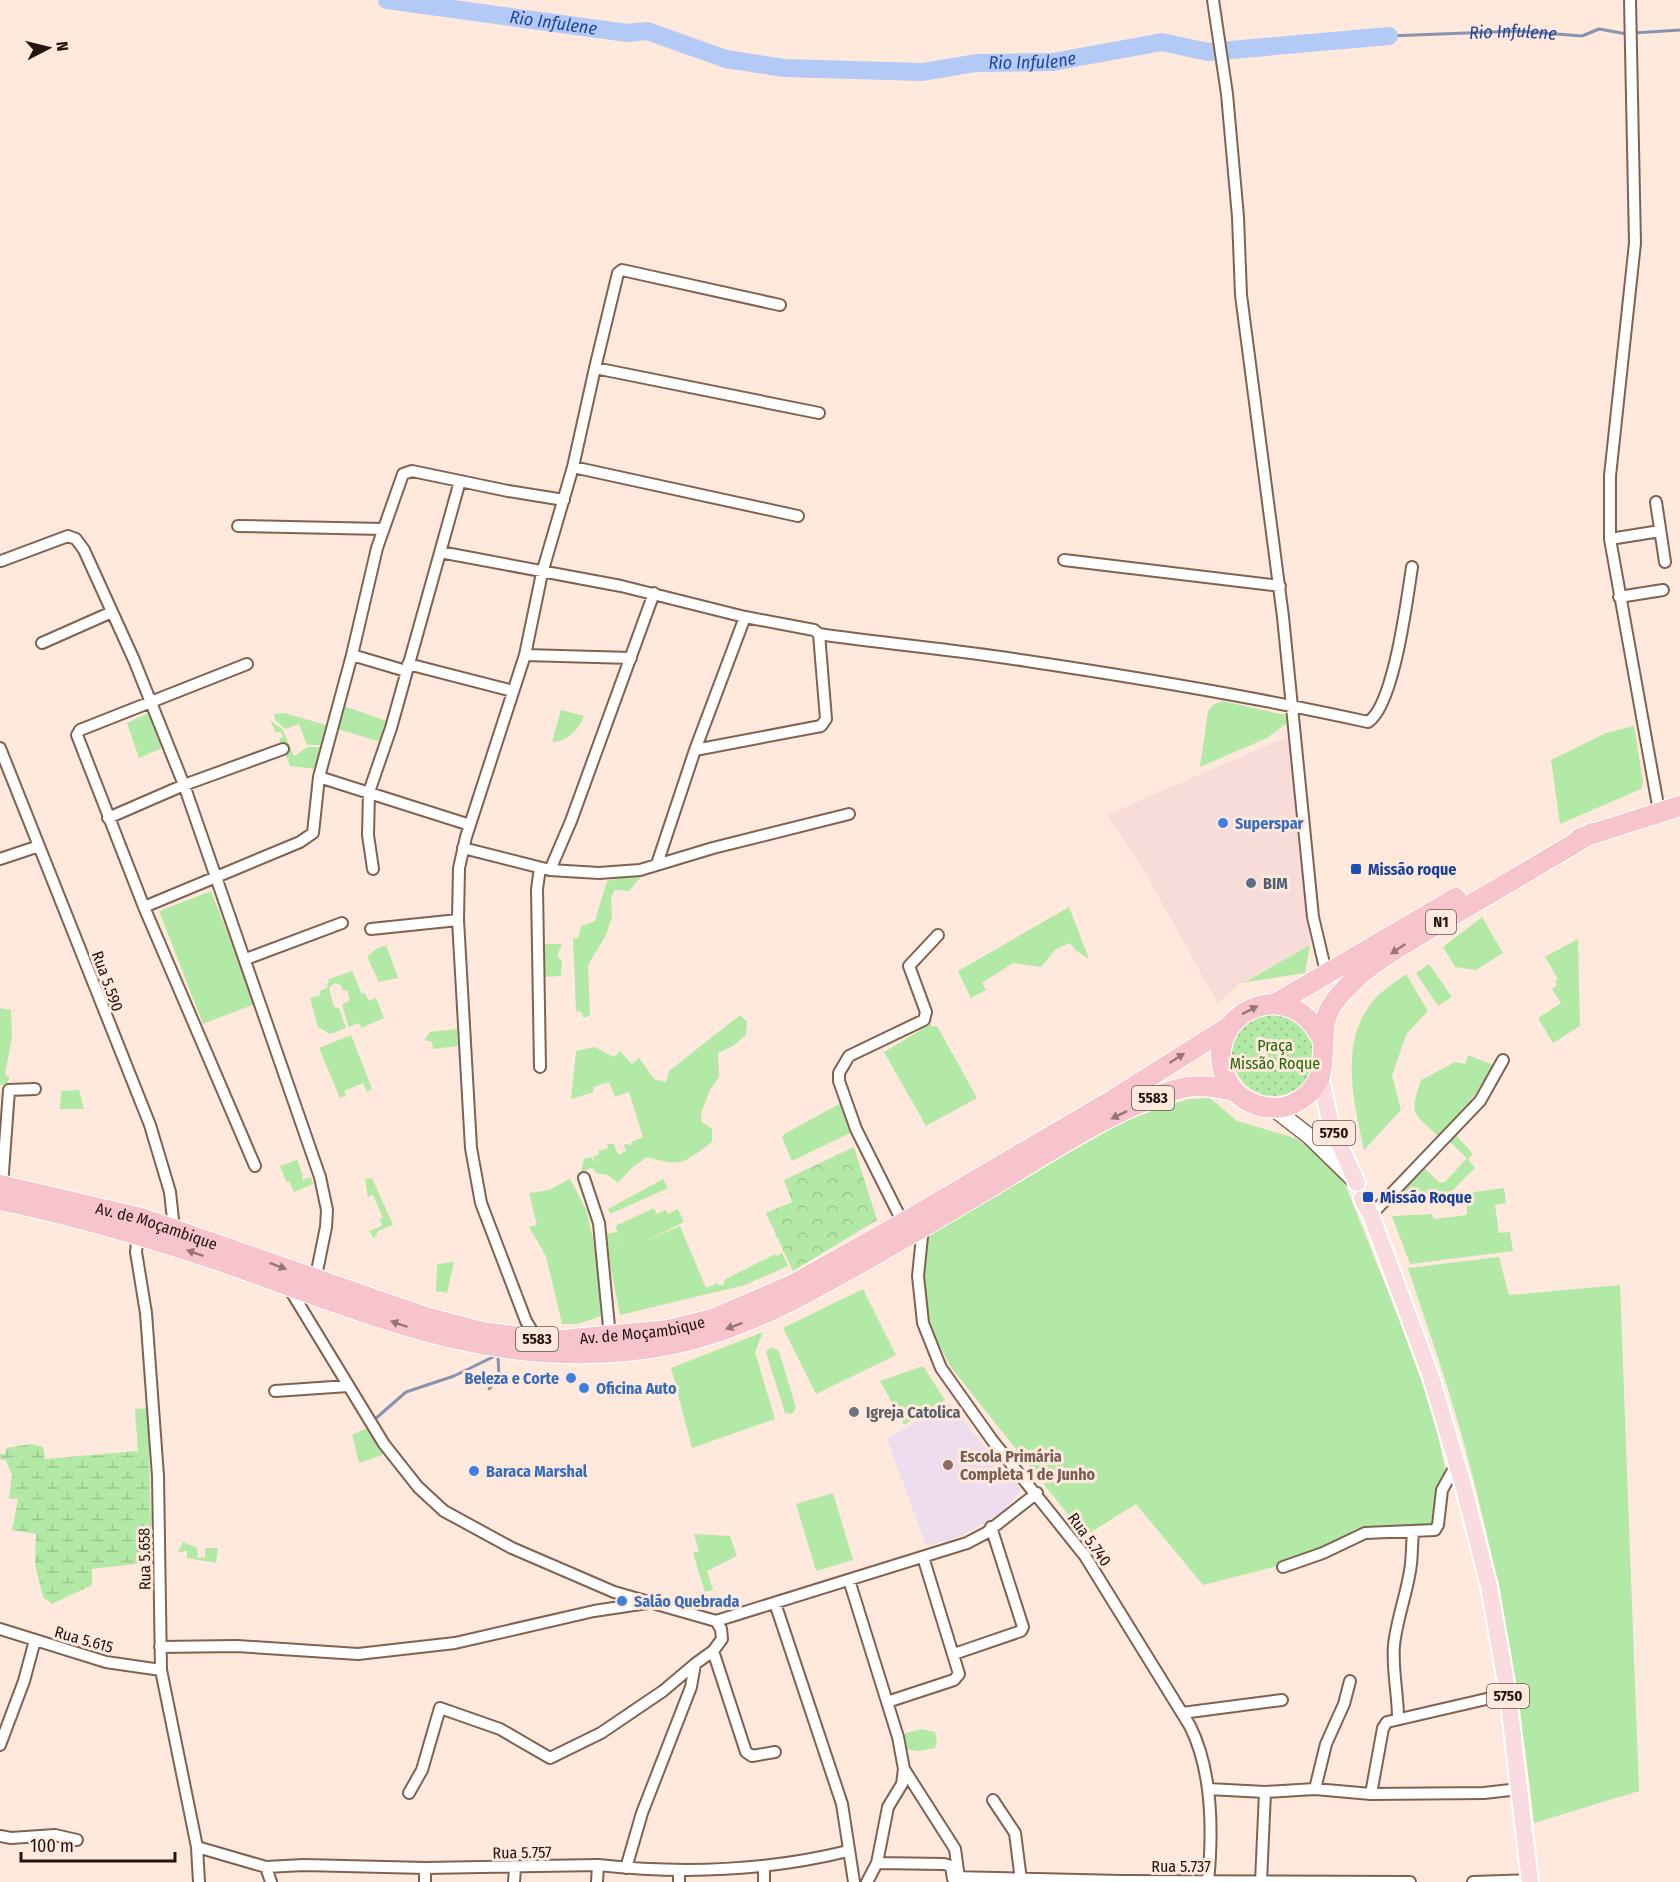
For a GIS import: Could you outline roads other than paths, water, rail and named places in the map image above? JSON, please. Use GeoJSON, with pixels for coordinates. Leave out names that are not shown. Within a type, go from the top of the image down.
{"type":"FeatureCollection","features":[{"type":"Feature","properties":{"kind":"highway","name":"N1"},"geometry":{"type":"LineString","coordinates":[[1230,1026],[1250,1010],[1275,1004],[1326,972],[1487,880],[1539,854],[1592,833],[1680,806]]}},
{"type":"Feature","properties":{"kind":"highway","name":"N1"},"geometry":{"type":"LineString","coordinates":[[1321,1079],[1324,1061],[1323,1041],[1333,1003],[1354,980],[1420,935],[1592,833]]}},
{"type":"Feature","properties":{"kind":"highway"},"geometry":{"type":"LineString","coordinates":[[1275,1004],[1292,1007],[1305,1015],[1316,1027],[1323,1041]]}},
{"type":"Feature","properties":{"kind":"highway"},"geometry":{"type":"LineString","coordinates":[[1230,1026],[1223,1041],[1221,1059],[1225,1076],[1234,1090],[1245,1100],[1259,1106],[1273,1108],[1288,1106],[1301,1100],[1321,1079]]}},
{"type":"Feature","properties":{"kind":"highway","name":"Av. de Moçambique"},"geometry":{"type":"LineString","coordinates":[[1,1190],[78,1202],[174,1229],[315,1281],[425,1317],[482,1332],[537,1340],[610,1337],[668,1330],[735,1310],[792,1285],[903,1223],[1114,1099],[1230,1026]]}},
{"type":"Feature","properties":{"kind":"highway","name":"Av. de Moçambique"},"geometry":{"type":"LineString","coordinates":[[1,1190],[74,1215],[138,1233],[421,1331],[472,1344],[531,1352],[579,1355],[674,1344],[718,1332],[798,1298],[1060,1145],[1153,1098],[1184,1088],[1210,1086],[1234,1090]]}},
{"type":"Feature","properties":{"kind":"main road","name":"5750"},"geometry":{"type":"LineString","coordinates":[[1321,1079],[1331,1126],[1371,1215],[1431,1377],[1456,1465],[1464,1485],[1489,1586],[1508,1694],[1530,1881]]}},
{"type":"Feature","properties":{"kind":"main road"},"geometry":{"type":"LineString","coordinates":[[1273,1108],[1309,1136],[1360,1191]]}},
{"type":"Feature","properties":{"kind":"street"},"geometry":{"type":"LineString","coordinates":[[1213,0],[1227,94],[1246,338],[1280,586],[1313,916],[1326,972]]}},
{"type":"Feature","properties":{"kind":"street"},"geometry":{"type":"LineString","coordinates":[[1630,0],[1635,243],[1610,476],[1610,539],[1659,811]]}},
{"type":"Feature","properties":{"kind":"street"},"geometry":{"type":"LineString","coordinates":[[537,1340],[526,1322],[493,1238],[476,1178],[471,1148],[458,920],[459,867],[463,848],[525,655],[542,573],[573,467],[618,273],[622,270],[780,305]]}},
{"type":"Feature","properties":{"kind":"street"},"geometry":{"type":"LineString","coordinates":[[595,368],[819,413]]}},
{"type":"Feature","properties":{"kind":"street"},"geometry":{"type":"LineString","coordinates":[[573,467],[798,516]]}},
{"type":"Feature","properties":{"kind":"street"},"geometry":{"type":"LineString","coordinates":[[144,908],[313,833],[319,777],[383,529],[404,474],[412,471],[564,500]]}},
{"type":"Feature","properties":{"kind":"street"},"geometry":{"type":"LineString","coordinates":[[373,869],[368,834],[369,792],[460,481]]}},
{"type":"Feature","properties":{"kind":"street"},"geometry":{"type":"LineString","coordinates":[[1656,502],[1665,562]]}},
{"type":"Feature","properties":{"kind":"street"},"geometry":{"type":"LineString","coordinates":[[238,526],[383,529]]}},
{"type":"Feature","properties":{"kind":"street"},"geometry":{"type":"LineString","coordinates":[[1610,539],[1660,531]]}},
{"type":"Feature","properties":{"kind":"street"},"geometry":{"type":"LineString","coordinates":[[2,561],[68,536],[76,539],[84,550],[112,612],[184,785],[320,1177],[327,1218],[315,1281]]}},
{"type":"Feature","properties":{"kind":"street"},"geometry":{"type":"LineString","coordinates":[[440,552],[654,593],[745,616],[814,630],[819,634],[822,639],[826,719],[821,726],[695,750]]}},
{"type":"Feature","properties":{"kind":"street"},"geometry":{"type":"LineString","coordinates":[[1064,560],[1280,586]]}},
{"type":"Feature","properties":{"kind":"street"},"geometry":{"type":"LineString","coordinates":[[819,634],[911,648],[1025,660],[1293,706],[1368,722],[1376,717],[1381,707],[1398,650],[1412,567]]}},
{"type":"Feature","properties":{"kind":"street"},"geometry":{"type":"LineString","coordinates":[[1619,597],[1663,590]]}},
{"type":"Feature","properties":{"kind":"street"},"geometry":{"type":"LineString","coordinates":[[540,1067],[537,889],[631,658],[654,593]]}},
{"type":"Feature","properties":{"kind":"street"},"geometry":{"type":"LineString","coordinates":[[42,643],[112,612]]}},
{"type":"Feature","properties":{"kind":"street"},"geometry":{"type":"LineString","coordinates":[[657,864],[695,750],[745,616]]}},
{"type":"Feature","properties":{"kind":"street"},"geometry":{"type":"LineString","coordinates":[[352,655],[513,692]]}},
{"type":"Feature","properties":{"kind":"street"},"geometry":{"type":"LineString","coordinates":[[525,655],[631,658]]}},
{"type":"Feature","properties":{"kind":"street"},"geometry":{"type":"LineString","coordinates":[[247,664],[150,700],[80,730],[77,735],[144,908],[255,1166]]}},
{"type":"Feature","properties":{"kind":"street","name":"Rua 5.590"},"geometry":{"type":"LineString","coordinates":[[0,748],[160,1153],[170,1192],[174,1229]]}},
{"type":"Feature","properties":{"kind":"street"},"geometry":{"type":"LineString","coordinates":[[108,819],[184,785],[283,749]]}},
{"type":"Feature","properties":{"kind":"street"},"geometry":{"type":"LineString","coordinates":[[319,777],[470,825]]}},
{"type":"Feature","properties":{"kind":"street"},"geometry":{"type":"LineString","coordinates":[[463,848],[545,869],[599,873],[640,870],[712,848],[849,814]]}},
{"type":"Feature","properties":{"kind":"street"},"geometry":{"type":"LineString","coordinates":[[0,859],[39,846]]}},
{"type":"Feature","properties":{"kind":"street"},"geometry":{"type":"LineString","coordinates":[[371,929],[458,920]]}},
{"type":"Feature","properties":{"kind":"street"},"geometry":{"type":"LineString","coordinates":[[246,959],[342,923]]}},
{"type":"Feature","properties":{"kind":"street"},"geometry":{"type":"LineString","coordinates":[[903,1223],[856,1129],[839,1081],[839,1072],[849,1056],[924,1020],[926,1012],[909,966],[938,935]]}},
{"type":"Feature","properties":{"kind":"street"},"geometry":{"type":"LineString","coordinates":[[1371,1215],[1480,1101],[1503,1060]]}},
{"type":"Feature","properties":{"kind":"street"},"geometry":{"type":"LineString","coordinates":[[1,1190],[9,1090],[35,1089]]}},
{"type":"Feature","properties":{"kind":"street"},"geometry":{"type":"LineString","coordinates":[[584,1178],[599,1223],[610,1337]]}},
{"type":"Feature","properties":{"kind":"street","name":"Rua 5.740"},"geometry":{"type":"LineString","coordinates":[[923,1227],[918,1276],[923,1323],[941,1368],[985,1432],[1085,1556],[1182,1713],[1203,1753],[1208,1789],[1208,1882]]}},
{"type":"Feature","properties":{"kind":"street","name":"Rua 5.658"},"geometry":{"type":"LineString","coordinates":[[138,1233],[136,1251],[146,1313],[158,1476],[161,1670],[197,1847],[199,1882]]}},
{"type":"Feature","properties":{"kind":"street"},"geometry":{"type":"LineString","coordinates":[[287,1285],[384,1444],[418,1487],[444,1511],[512,1548],[614,1592],[650,1603],[716,1621],[967,1542],[1036,1493]]}},
{"type":"Feature","properties":{"kind":"street"},"geometry":{"type":"LineString","coordinates":[[275,1391],[348,1386]]}},
{"type":"Feature","properties":{"kind":"street"},"geometry":{"type":"LineString","coordinates":[[1282,1567],[1323,1553],[1365,1533],[1387,1530],[1433,1532],[1437,1528],[1442,1490],[1456,1465]]}},
{"type":"Feature","properties":{"kind":"street"},"geometry":{"type":"LineString","coordinates":[[954,1654],[1021,1631],[1023,1627],[991,1527]]}},
{"type":"Feature","properties":{"kind":"street"},"geometry":{"type":"LineString","coordinates":[[1398,1718],[1398,1691],[1393,1666],[1394,1645],[1397,1621],[1411,1564],[1413,1532]]}},
{"type":"Feature","properties":{"kind":"street"},"geometry":{"type":"LineString","coordinates":[[887,1702],[954,1680],[959,1674],[923,1557]]}},
{"type":"Feature","properties":{"kind":"street"},"geometry":{"type":"LineString","coordinates":[[849,1580],[903,1753],[902,1784],[888,1806],[877,1863],[869,1878]]}},
{"type":"Feature","properties":{"kind":"street"},"geometry":{"type":"LineString","coordinates":[[160,1647],[237,1646],[358,1654],[455,1643],[594,1611],[650,1603]]}},
{"type":"Feature","properties":{"kind":"street"},"geometry":{"type":"LineString","coordinates":[[776,1603],[842,1804],[854,1882]]}},
{"type":"Feature","properties":{"kind":"street"},"geometry":{"type":"LineString","coordinates":[[410,1793],[422,1770],[440,1708],[500,1729],[550,1758],[601,1732],[663,1691],[713,1651],[722,1639],[721,1629],[716,1621]]}},
{"type":"Feature","properties":{"kind":"street","name":"Rua 5.615"},"geometry":{"type":"LineString","coordinates":[[0,1629],[106,1662],[161,1670]]}},
{"type":"Feature","properties":{"kind":"street"},"geometry":{"type":"LineString","coordinates":[[0,1745],[24,1681],[35,1640]]}},
{"type":"Feature","properties":{"kind":"street"},"geometry":{"type":"LineString","coordinates":[[713,1651],[721,1684],[746,1752],[752,1756],[776,1752]]}},
{"type":"Feature","properties":{"kind":"street"},"geometry":{"type":"LineString","coordinates":[[626,1868],[642,1813],[691,1688],[695,1665]]}},
{"type":"Feature","properties":{"kind":"street"},"geometry":{"type":"LineString","coordinates":[[1315,1789],[1326,1744],[1344,1704],[1350,1681]]}},
{"type":"Feature","properties":{"kind":"street"},"geometry":{"type":"LineString","coordinates":[[1371,1794],[1383,1728],[1387,1722],[1508,1694]]}},
{"type":"Feature","properties":{"kind":"street"},"geometry":{"type":"LineString","coordinates":[[1182,1713],[1282,1700]]}},
{"type":"Feature","properties":{"kind":"street"},"geometry":{"type":"LineString","coordinates":[[904,1769],[955,1849],[955,1879]]}},
{"type":"Feature","properties":{"kind":"street"},"geometry":{"type":"LineString","coordinates":[[1208,1789],[1265,1792],[1315,1789],[1371,1794],[1484,1793],[1519,1789]]}},
{"type":"Feature","properties":{"kind":"street"},"geometry":{"type":"LineString","coordinates":[[1261,1882],[1265,1792]]}},
{"type":"Feature","properties":{"kind":"street"},"geometry":{"type":"LineString","coordinates":[[993,1800],[1015,1833],[1021,1880]]}},
{"type":"Feature","properties":{"kind":"street"},"geometry":{"type":"LineString","coordinates":[[0,1836],[11,1838],[55,1835],[77,1840]]}},
{"type":"Feature","properties":{"kind":"street","name":"Rua 5.757"},"geometry":{"type":"LineString","coordinates":[[197,1847],[266,1867],[514,1868],[598,1865],[679,1870],[764,1867],[848,1851]]}},
{"type":"Feature","properties":{"kind":"street"},"geometry":{"type":"LineString","coordinates":[[877,1863],[944,1864],[951,1866],[955,1879]]}},
{"type":"Feature","properties":{"kind":"street"},"geometry":{"type":"LineString","coordinates":[[597,1882],[598,1865]]}},
{"type":"Feature","properties":{"kind":"street"},"geometry":{"type":"LineString","coordinates":[[266,1867],[271,1882]]}},
{"type":"Feature","properties":{"kind":"street"},"geometry":{"type":"LineString","coordinates":[[764,1867],[764,1882]]}},
{"type":"Feature","properties":{"kind":"street"},"geometry":{"type":"LineString","coordinates":[[425,1868],[425,1882]]}},
{"type":"Feature","properties":{"kind":"street"},"geometry":{"type":"LineString","coordinates":[[514,1868],[514,1882]]}},
{"type":"Feature","properties":{"kind":"street"},"geometry":{"type":"LineString","coordinates":[[679,1870],[679,1882]]}},
{"type":"Feature","properties":{"kind":"street","name":"Rua 5.737"},"geometry":{"type":"LineString","coordinates":[[955,1879],[1121,1882],[1410,1882]]}},
{"type":"Feature","properties":{"kind":"street"},"geometry":{"type":"LineString","coordinates":[[1473,1882],[1530,1881]]}},
{"type":"Feature","properties":{"kind":"waterway","name":"Rio Infulene"},"geometry":{"type":"LineString","coordinates":[[387,0],[627,33],[647,31],[726,59],[784,68],[923,72],[976,63],[1053,62],[1162,42],[1208,52],[1389,36]]}},
{"type":"Feature","properties":{"kind":"waterway","name":"Rio Infulene"},"geometry":{"type":"LineString","coordinates":[[1389,36],[1518,31],[1582,36],[1599,29],[1627,34]]}},
{"type":"Feature","properties":{"kind":"waterway","name":"Rio Infulene"},"geometry":{"type":"LineString","coordinates":[[1634,33],[1680,30]]}},
{"type":"Feature","properties":{"kind":"waterway"},"geometry":{"type":"LineString","coordinates":[[374,1420],[406,1392],[454,1376],[495,1356]]}},
{"type":"Feature","properties":{"kind":"waterway"},"geometry":{"type":"LineString","coordinates":[[497,1356],[538,1361]]}},
{"type":"Feature","properties":{"kind":"waterway"},"geometry":{"type":"LineString","coordinates":[[489,1389],[499,1378],[498,1356]]}},
{"type":"Feature","properties":{"kind":"place","name":"Superspar"},"geometry":{"type":"Point","coordinates":[1223,823]}},
{"type":"Feature","properties":{"kind":"place","name":"Missão roque"},"geometry":{"type":"Point","coordinates":[1356,869]}},
{"type":"Feature","properties":{"kind":"place","name":"BIM"},"geometry":{"type":"Point","coordinates":[1251,883]}},
{"type":"Feature","properties":{"kind":"place","name":"Missão Roque"},"geometry":{"type":"Point","coordinates":[1368,1197]}},
{"type":"Feature","properties":{"kind":"place","name":"Beleza e Corte"},"geometry":{"type":"Point","coordinates":[571,1378]}},
{"type":"Feature","properties":{"kind":"place","name":"Oficina Auto"},"geometry":{"type":"Point","coordinates":[584,1388]}},
{"type":"Feature","properties":{"kind":"place","name":"Igreja Catolica"},"geometry":{"type":"Point","coordinates":[854,1412]}},
{"type":"Feature","properties":{"kind":"place","name":"Escola Primária Completa 1 de Junho"},"geometry":{"type":"Point","coordinates":[948,1465]}},
{"type":"Feature","properties":{"kind":"place","name":"Baraca Marshal"},"geometry":{"type":"Point","coordinates":[474,1471]}},
{"type":"Feature","properties":{"kind":"place","name":"Salão Quebrada"},"geometry":{"type":"Point","coordinates":[622,1601]}},
{"type":"Feature","properties":{"kind":"park label","name":"Praça Missão Roque"},"geometry":{"type":"Point","coordinates":[1275,1054]}}]}
